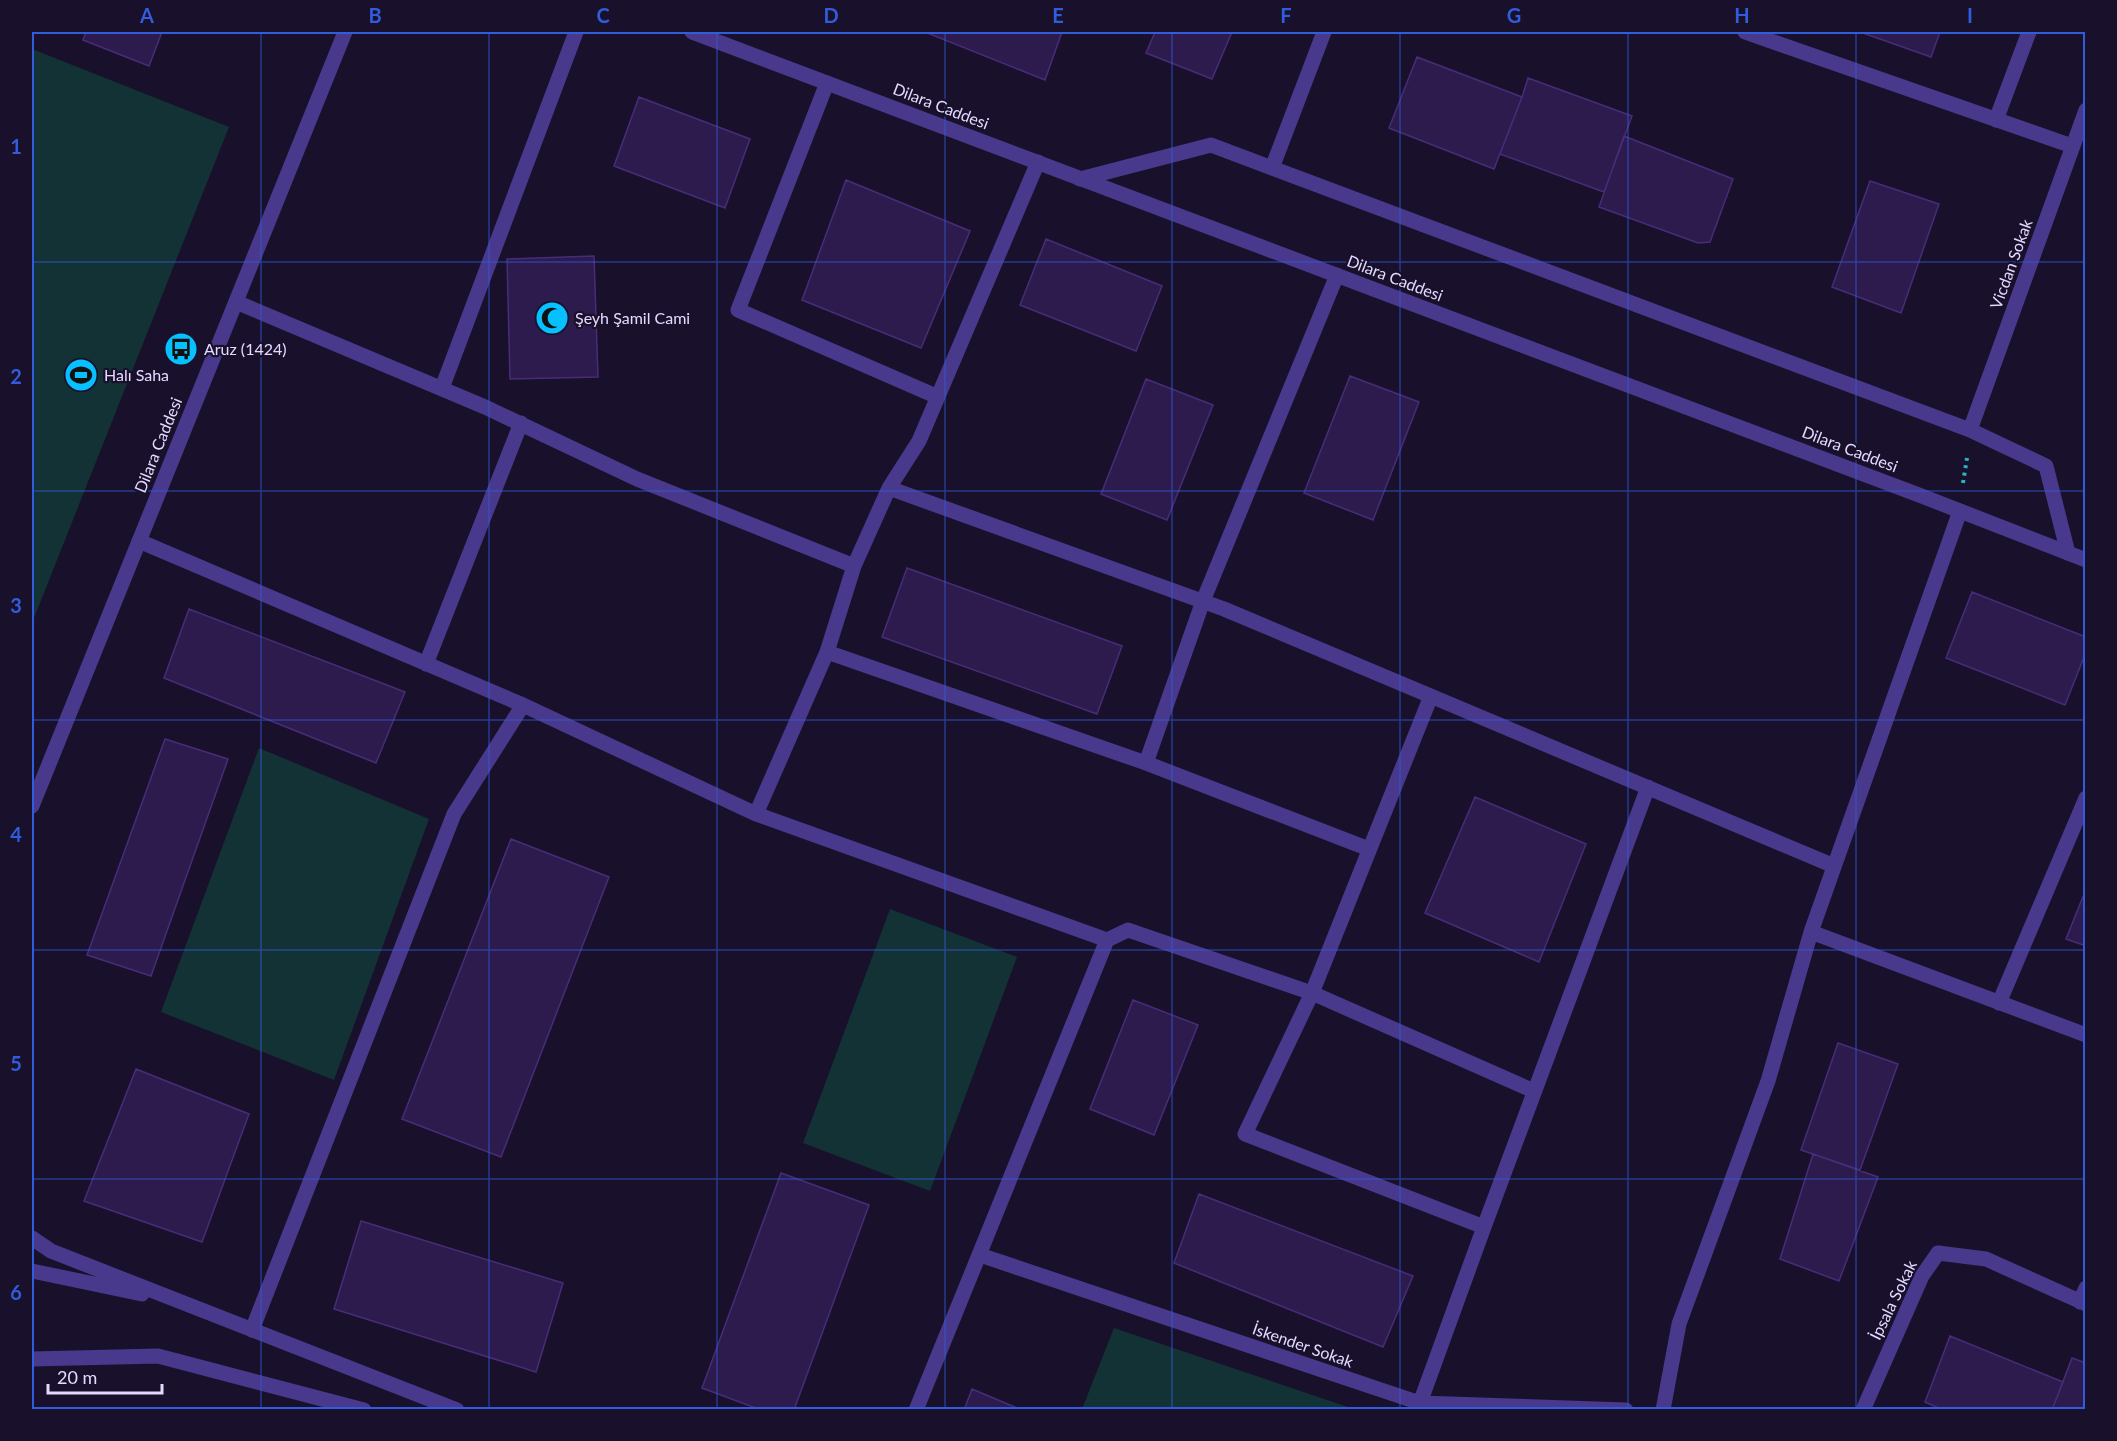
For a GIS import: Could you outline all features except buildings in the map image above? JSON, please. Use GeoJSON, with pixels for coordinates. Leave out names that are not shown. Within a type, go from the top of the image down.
{"type":"FeatureCollection","features":[{"type":"Feature","properties":{"kind":"street","name":"Dilara Caddesi"},"geometry":{"type":"LineString","coordinates":[[32,806],[345,32]]}},
{"type":"Feature","properties":{"kind":"street"},"geometry":{"type":"LineString","coordinates":[[442,388],[576,32]]}},
{"type":"Feature","properties":{"kind":"street","name":"Dilara Caddesi"},"geometry":{"type":"LineString","coordinates":[[692,32],[2085,560]]}},
{"type":"Feature","properties":{"kind":"street"},"geometry":{"type":"LineString","coordinates":[[1272,168],[1324,32]]}},
{"type":"Feature","properties":{"kind":"street"},"geometry":{"type":"LineString","coordinates":[[1745,32],[2072,146]]}},
{"type":"Feature","properties":{"kind":"street"},"geometry":{"type":"LineString","coordinates":[[1996,120],[2030,32]]}},
{"type":"Feature","properties":{"kind":"street"},"geometry":{"type":"LineString","coordinates":[[827,83],[738,310],[938,397]]}},
{"type":"Feature","properties":{"kind":"street","name":"Vicdan Sokak"},"geometry":{"type":"LineString","coordinates":[[1970,430],[2085,110]]}},
{"type":"Feature","properties":{"kind":"street"},"geometry":{"type":"LineString","coordinates":[[1080,178],[1211,145],[1970,430],[2046,466],[2068,553]]}},
{"type":"Feature","properties":{"kind":"street"},"geometry":{"type":"LineString","coordinates":[[756,814],[827,652],[854,566],[889,488],[919,441],[1038,162]]}},
{"type":"Feature","properties":{"kind":"street"},"geometry":{"type":"LineString","coordinates":[[1146,764],[1203,602],[1337,275]]}},
{"type":"Feature","properties":{"kind":"street"},"geometry":{"type":"LineString","coordinates":[[236,302],[442,388],[637,479],[854,566]]}},
{"type":"Feature","properties":{"kind":"street"},"geometry":{"type":"LineString","coordinates":[[426,664],[521,423]]}},
{"type":"Feature","properties":{"kind":"street"},"geometry":{"type":"LineString","coordinates":[[889,488],[1203,602],[1834,866]]}},
{"type":"Feature","properties":{"kind":"street"},"geometry":{"type":"LineString","coordinates":[[1663,1410],[1679,1324],[1768,1082],[1811,932],[1960,511]]}},
{"type":"Feature","properties":{"kind":"street"},"geometry":{"type":"LineString","coordinates":[[139,541],[523,705],[756,814],[1107,940]]}},
{"type":"Feature","properties":{"kind":"street"},"geometry":{"type":"LineString","coordinates":[[827,652],[1146,764],[1369,849]]}},
{"type":"Feature","properties":{"kind":"street"},"geometry":{"type":"LineString","coordinates":[[1431,696],[1312,993],[1245,1134],[1484,1227]]}},
{"type":"Feature","properties":{"kind":"street"},"geometry":{"type":"LineString","coordinates":[[252,1330],[454,814],[523,705]]}},
{"type":"Feature","properties":{"kind":"street"},"geometry":{"type":"LineString","coordinates":[[1420,1403],[1648,787]]}},
{"type":"Feature","properties":{"kind":"street"},"geometry":{"type":"LineString","coordinates":[[1999,1002],[2085,798]]}},
{"type":"Feature","properties":{"kind":"street"},"geometry":{"type":"LineString","coordinates":[[916,1410],[1107,940],[1128,930],[1312,993],[1534,1091]]}},
{"type":"Feature","properties":{"kind":"street"},"geometry":{"type":"LineString","coordinates":[[1811,932],[2085,1035]]}},
{"type":"Feature","properties":{"kind":"street"},"geometry":{"type":"LineString","coordinates":[[32,1238],[51,1251],[457,1410]]}},
{"type":"Feature","properties":{"kind":"street","name":"İpsala Sokak"},"geometry":{"type":"LineString","coordinates":[[1863,1410],[1922,1276],[1938,1253],[1986,1259],[2084,1298]]}},
{"type":"Feature","properties":{"kind":"street","name":"İskender Sokak"},"geometry":{"type":"LineString","coordinates":[[980,1255],[1420,1403],[1626,1410]]}},
{"type":"Feature","properties":{"kind":"street"},"geometry":{"type":"LineString","coordinates":[[32,1271],[183,1303]]}},
{"type":"Feature","properties":{"kind":"street"},"geometry":{"type":"LineString","coordinates":[[32,1359],[158,1356],[364,1410]]}},
{"type":"Feature","properties":{"kind":"path"},"geometry":{"type":"LineString","coordinates":[[1960,511],[1970,430]]}},
{"type":"Feature","properties":{"kind":"green space","name":"Halı Saha"},"geometry":{"type":"Polygon","coordinates":[[[32,49],[229,127],[32,623],[32,49]]]}},
{"type":"Feature","properties":{"kind":"green space"},"geometry":{"type":"Polygon","coordinates":[[[259,748],[429,819],[334,1080],[161,1012],[259,748]]]}},
{"type":"Feature","properties":{"kind":"green space"},"geometry":{"type":"Polygon","coordinates":[[[890,909],[1017,957],[930,1191],[803,1143],[890,909]]]}},
{"type":"Feature","properties":{"kind":"green space"},"geometry":{"type":"Polygon","coordinates":[[[1114,1328],[1354,1409],[1082,1409],[1114,1328]]]}},
{"type":"Feature","properties":{"kind":"place","name":"Şeyh Şamil Cami"},"geometry":{"type":"Point","coordinates":[552,318]}},
{"type":"Feature","properties":{"kind":"place","name":"Aruz (1424)"},"geometry":{"type":"Point","coordinates":[181,349]}},
{"type":"Feature","properties":{"kind":"place","name":"Halı Saha"},"geometry":{"type":"Point","coordinates":[81,375]}}]}
